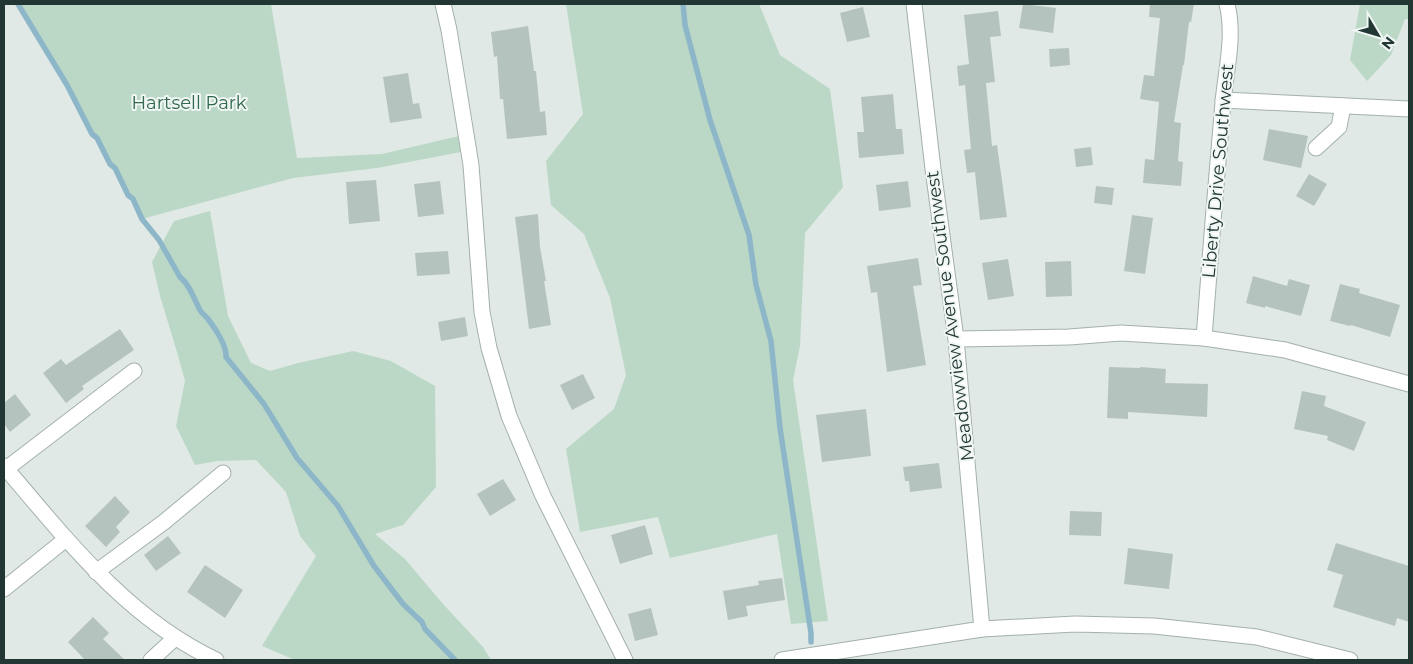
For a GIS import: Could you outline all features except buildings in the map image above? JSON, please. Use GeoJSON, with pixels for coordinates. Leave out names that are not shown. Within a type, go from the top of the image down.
{"type":"FeatureCollection","features":[{"type":"Feature","properties":{"kind":"street"},"geometry":{"type":"LineString","coordinates":[[443,4],[471,165],[482,312],[488,348],[509,416],[543,496],[625,660]]}},
{"type":"Feature","properties":{"kind":"street","name":"Meadowview Avenue Southwest"},"geometry":{"type":"LineString","coordinates":[[914,4],[933,169],[956,339],[982,628]]}},
{"type":"Feature","properties":{"kind":"street","name":"Liberty Drive Southwest"},"geometry":{"type":"LineString","coordinates":[[1204,338],[1230,31],[1227,4]]}},
{"type":"Feature","properties":{"kind":"street"},"geometry":{"type":"LineString","coordinates":[[1223,100],[1409,109]]}},
{"type":"Feature","properties":{"kind":"street"},"geometry":{"type":"LineString","coordinates":[[1316,148],[1339,127],[1343,106]]}},
{"type":"Feature","properties":{"kind":"street"},"geometry":{"type":"LineString","coordinates":[[956,339],[1069,337],[1121,333],[1204,338],[1286,350],[1409,384]]}},
{"type":"Feature","properties":{"kind":"street"},"geometry":{"type":"LineString","coordinates":[[134,371],[5,467],[96,572],[148,618],[175,638],[196,651],[216,660]]}},
{"type":"Feature","properties":{"kind":"street"},"geometry":{"type":"LineString","coordinates":[[96,572],[164,522],[223,473]]}},
{"type":"Feature","properties":{"kind":"street"},"geometry":{"type":"LineString","coordinates":[[4,589],[66,539]]}},
{"type":"Feature","properties":{"kind":"street"},"geometry":{"type":"LineString","coordinates":[[782,660],[982,628],[1075,624],[1154,626],[1257,637],[1350,660]]}},
{"type":"Feature","properties":{"kind":"street"},"geometry":{"type":"LineString","coordinates":[[156,658],[175,638]]}},
{"type":"Feature","properties":{"kind":"green space","name":"Hartsell Park"},"geometry":{"type":"Polygon","coordinates":[[[18,4],[271,4],[297,158],[382,154],[459,136],[461,152],[377,168],[293,178],[142,219],[133,199],[128,195],[97,138],[92,134],[67,85],[18,4]]]}},
{"type":"Feature","properties":{"kind":"green space"},"geometry":{"type":"Polygon","coordinates":[[[566,4],[759,4],[780,55],[830,89],[843,187],[805,233],[800,346],[793,380],[828,621],[791,624],[777,534],[670,558],[658,517],[580,532],[566,449],[614,409],[626,375],[610,298],[584,234],[551,205],[546,161],[583,114],[566,4]]]}},
{"type":"Feature","properties":{"kind":"green space"},"geometry":{"type":"Polygon","coordinates":[[[1360,4],[1409,4],[1409,19],[1405,19],[1391,55],[1367,81],[1350,60],[1360,4]]]}},
{"type":"Feature","properties":{"kind":"green space"},"geometry":{"type":"Polygon","coordinates":[[[210,211],[228,316],[251,363],[270,371],[353,351],[391,361],[435,386],[436,487],[403,525],[375,534],[405,559],[483,647],[491,660],[295,660],[262,646],[316,556],[300,536],[286,492],[256,460],[217,461],[195,465],[176,426],[185,381],[152,262],[174,221],[210,211]]]}},
{"type":"Feature","properties":{"kind":"waterway"},"geometry":{"type":"LineString","coordinates":[[18,4],[67,85],[92,134],[97,138],[128,195],[133,199],[142,219],[159,240],[201,311],[217,332],[225,348],[226,357],[264,404],[297,458],[338,506],[374,566],[403,604],[422,622],[425,629],[455,660]]}},
{"type":"Feature","properties":{"kind":"waterway"},"geometry":{"type":"LineString","coordinates":[[683,4],[685,25],[710,120],[749,235],[756,285],[771,341],[780,428],[811,642]]}}]}
